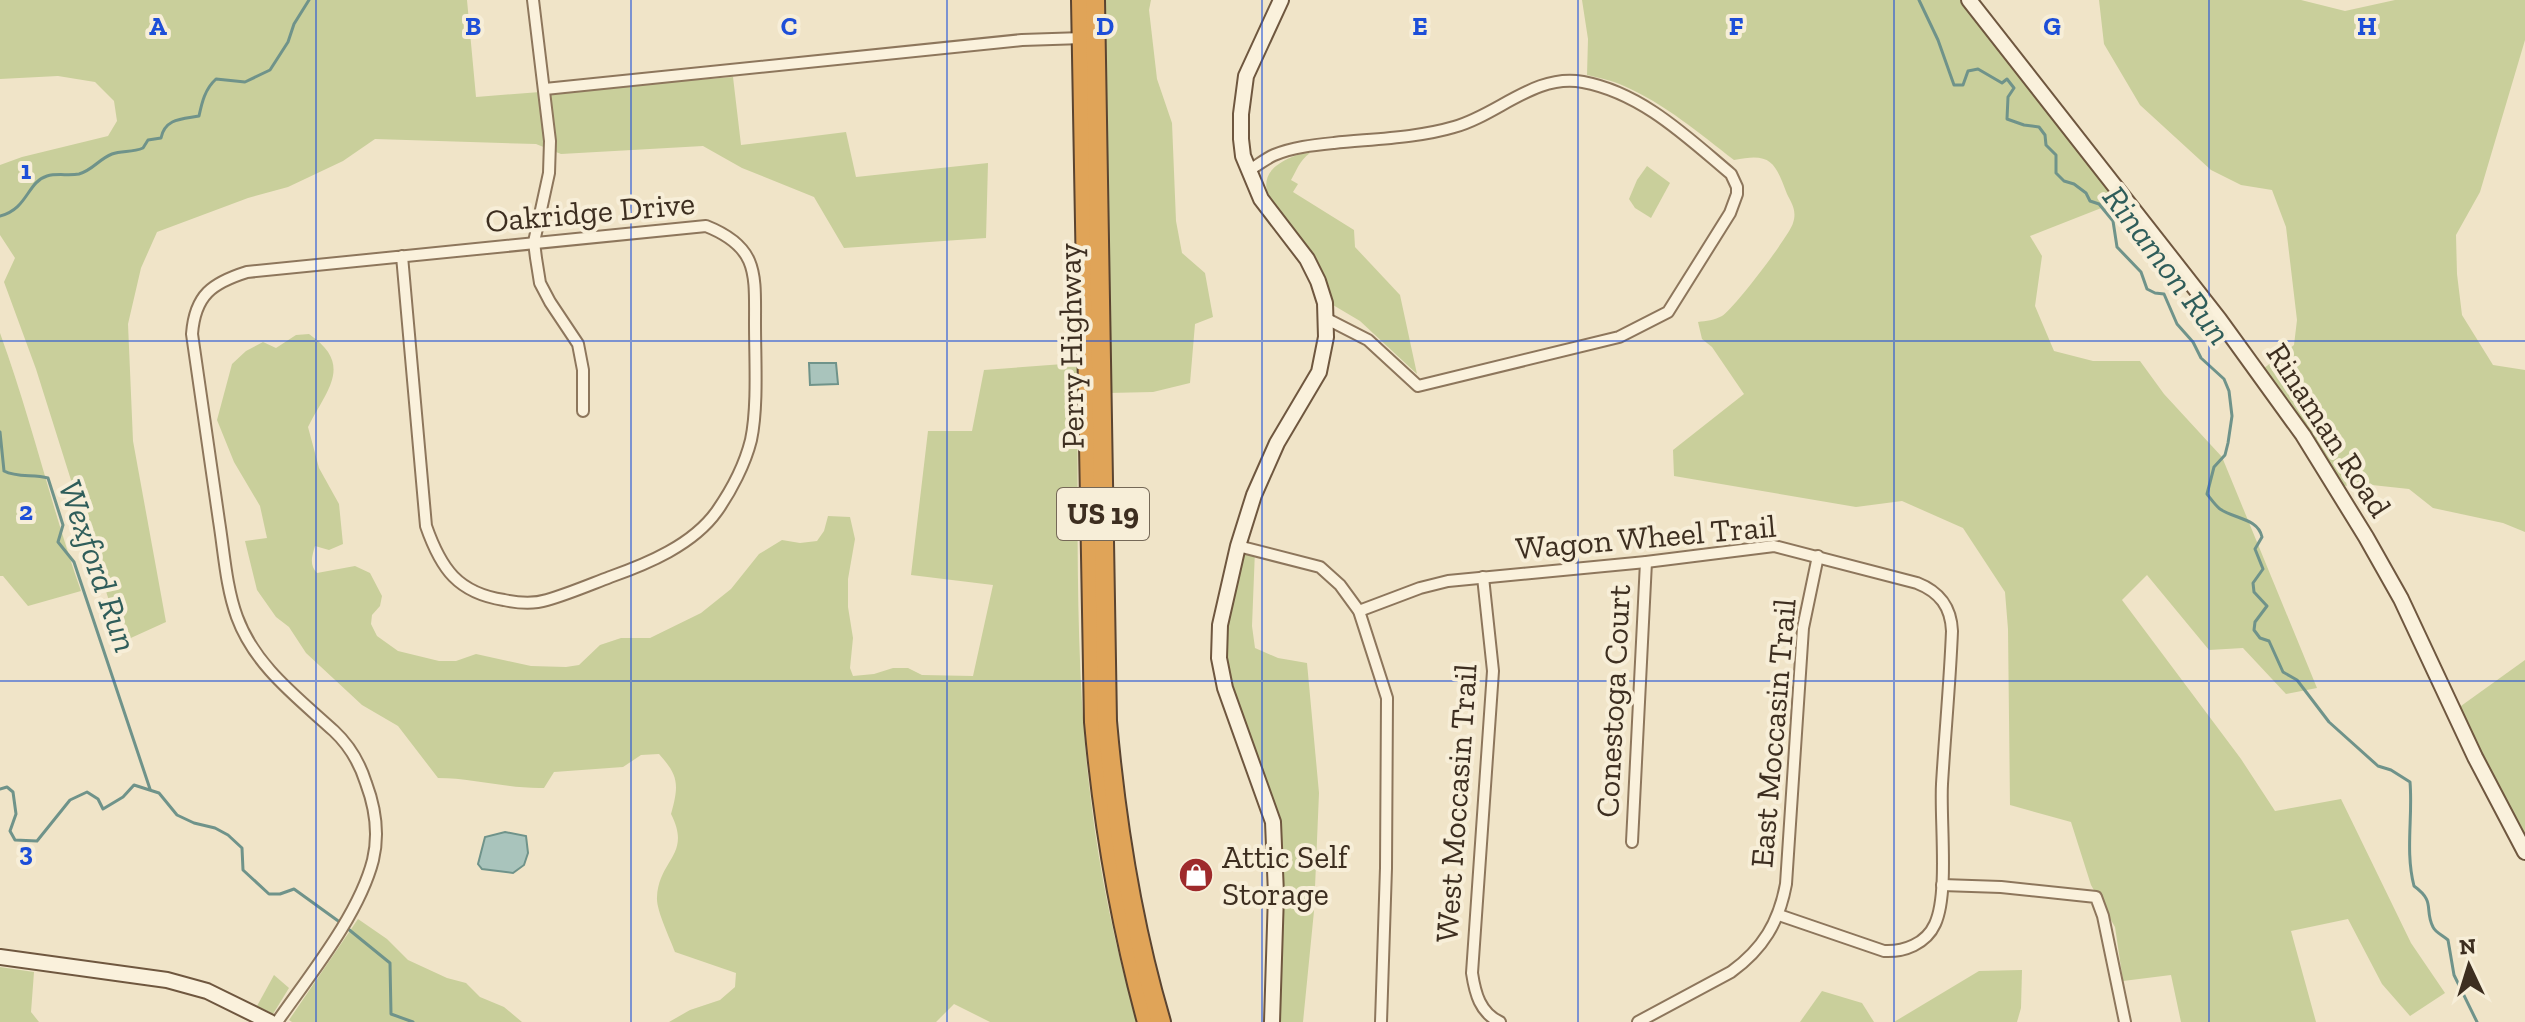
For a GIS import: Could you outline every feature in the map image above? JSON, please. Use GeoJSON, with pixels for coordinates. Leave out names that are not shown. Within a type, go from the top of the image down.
{"type":"FeatureCollection","features":[{"type":"Feature","properties":{"kind":"highway","name":"Perry Highway"},"geometry":{"type":"LineString","coordinates":[[1081,0],[1094,722],[1101,799],[1113,876],[1147,1022]]}},
{"type":"Feature","properties":{"kind":"highway","name":"Perry Highway"},"geometry":{"type":"LineString","coordinates":[[1095,0],[1107,721],[1114,797],[1126,874],[1161,1022]]}},
{"type":"Feature","properties":{"kind":"street"},"geometry":{"type":"LineString","coordinates":[[533,0],[550,141],[549,173],[534,242],[540,283],[578,344],[583,370],[583,411]]}},
{"type":"Feature","properties":{"kind":"street"},"geometry":{"type":"LineString","coordinates":[[1272,1022],[1276,894],[1273,822],[1225,688],[1219,658],[1220,625],[1238,546],[1254,495],[1277,443],[1319,372],[1326,337],[1327,319],[1318,281],[1307,259],[1261,199],[1248,171],[1240,132],[1246,76],[1281,0]]}},
{"type":"Feature","properties":{"kind":"street","name":"Rinaman Road"},"geometry":{"type":"LineString","coordinates":[[1969,0],[2219,319],[2303,435],[2401,599],[2475,757],[2525,852]]}},
{"type":"Feature","properties":{"kind":"street"},"geometry":{"type":"LineString","coordinates":[[545,89],[1012,41],[1083,38]]}},
{"type":"Feature","properties":{"kind":"street"},"geometry":{"type":"LineString","coordinates":[[1248,171],[1275,155],[1309,146],[1454,127],[1483,116],[1527,91],[1568,80],[1616,92],[1638,103],[1731,174],[1737,187],[1730,213],[1668,312],[1619,337],[1418,386],[1368,340],[1327,319]]}},
{"type":"Feature","properties":{"kind":"street","name":"Oakridge Drive"},"geometry":{"type":"LineString","coordinates":[[277,1022],[362,892],[373,859],[375,813],[363,774],[352,754],[339,736],[286,689],[265,665],[237,617],[192,334],[199,302],[224,279],[247,272],[534,242],[706,226],[725,233],[740,247],[755,274],[751,440],[737,477],[715,514],[679,547],[636,568],[544,601],[516,602],[486,597],[466,588],[449,573],[434,550],[426,526],[402,256]]}},
{"type":"Feature","properties":{"kind":"street"},"geometry":{"type":"LineString","coordinates":[[1238,546],[1320,567],[1340,585],[1359,611],[1387,698],[1381,1022]]}},
{"type":"Feature","properties":{"kind":"street","name":"Wagon Wheel Trail"},"geometry":{"type":"LineString","coordinates":[[1359,611],[1432,584],[1774,546],[1932,589],[1948,610],[1952,631],[1942,785],[1942,885],[1936,923],[1919,942],[1902,950],[1884,951],[1779,915]]}},
{"type":"Feature","properties":{"kind":"street","name":"East Moccasin Trail"},"geometry":{"type":"LineString","coordinates":[[1779,915],[1786,884],[1803,628],[1818,556]]}},
{"type":"Feature","properties":{"kind":"street","name":"Conestoga Court"},"geometry":{"type":"LineString","coordinates":[[1632,842],[1646,562]]}},
{"type":"Feature","properties":{"kind":"street","name":"West Moccasin Trail"},"geometry":{"type":"LineString","coordinates":[[1483,577],[1493,671],[1472,973],[1482,1007],[1500,1022]]}},
{"type":"Feature","properties":{"kind":"street"},"geometry":{"type":"LineString","coordinates":[[1942,885],[2001,887],[2096,897],[2103,916],[2125,1022]]}},
{"type":"Feature","properties":{"kind":"street"},"geometry":{"type":"LineString","coordinates":[[1638,1022],[1744,962],[1770,933],[1779,915]]}},
{"type":"Feature","properties":{"kind":"street"},"geometry":{"type":"LineString","coordinates":[[0,957],[167,980],[207,991],[270,1022]]}},
{"type":"Feature","properties":{"kind":"green space"},"geometry":{"type":"Polygon","coordinates":[[[0,0],[467,0],[476,97],[733,77],[741,145],[846,132],[856,177],[988,163],[986,238],[844,248],[814,197],[742,168],[703,146],[561,154],[536,144],[375,139],[343,161],[288,187],[248,198],[157,232],[141,268],[128,324],[133,441],[166,622],[122,642],[36,369],[4,282],[15,258],[0,235],[0,165],[108,136],[117,121],[114,101],[95,82],[58,76],[0,79],[0,0]]]}},
{"type":"Feature","properties":{"kind":"green space"},"geometry":{"type":"Polygon","coordinates":[[[1102,0],[1151,0],[1149,10],[1157,79],[1172,123],[1176,221],[1182,253],[1205,273],[1213,317],[1195,324],[1190,383],[1153,392],[1108,393],[1102,0]]]}},
{"type":"Feature","properties":{"kind":"green space"},"geometry":{"type":"Polygon","coordinates":[[[1582,0],[1969,0],[2122,198],[2030,236],[2042,256],[2035,306],[2054,351],[2093,361],[2140,361],[2164,394],[2222,457],[2317,688],[2286,694],[2243,648],[2209,650],[2147,575],[2122,600],[2241,759],[2275,811],[2341,799],[2411,943],[2445,993],[2410,1016],[2382,984],[2348,919],[2291,931],[2316,1022],[2181,1022],[2171,975],[2123,981],[2115,927],[2091,885],[2071,822],[2010,805],[2005,592],[1963,528],[1902,501],[1856,507],[1674,476],[1673,450],[1744,394],[1712,347],[1702,339],[1698,322],[1722,316],[1737,301],[1790,230],[1794,211],[1779,174],[1770,162],[1756,157],[1734,160],[1654,101],[1619,84],[1587,75],[1588,39],[1582,0]]]}},
{"type":"Feature","properties":{"kind":"green space"},"geometry":{"type":"Polygon","coordinates":[[[2099,0],[2301,0],[2345,11],[2395,0],[2525,0],[2525,40],[2480,192],[2456,235],[2462,315],[2493,365],[2525,370],[2525,532],[2503,523],[2433,508],[2409,489],[2372,485],[2336,486],[2259,372],[2294,345],[2297,320],[2286,227],[2272,190],[2241,185],[2211,170],[2140,105],[2104,44],[2099,0]]]}},
{"type":"Feature","properties":{"kind":"green space"},"geometry":{"type":"Polygon","coordinates":[[[1310,153],[1291,180],[1298,184],[1293,192],[1354,230],[1355,247],[1400,295],[1417,374],[1360,321],[1333,305],[1320,268],[1269,197],[1266,186],[1268,176],[1276,166],[1292,157],[1310,153]]]}},
{"type":"Feature","properties":{"kind":"green space"},"geometry":{"type":"Polygon","coordinates":[[[1647,166],[1670,183],[1651,218],[1635,208],[1629,199],[1647,166]]]}},
{"type":"Feature","properties":{"kind":"green space"},"geometry":{"type":"Polygon","coordinates":[[[0,333],[81,591],[28,606],[0,576],[0,333]]]}},
{"type":"Feature","properties":{"kind":"green space"},"geometry":{"type":"Polygon","coordinates":[[[309,334],[323,345],[333,367],[329,389],[308,427],[319,468],[339,504],[343,544],[329,550],[315,546],[312,560],[314,570],[317,573],[355,566],[370,573],[382,596],[371,624],[377,636],[398,651],[439,661],[456,661],[476,654],[531,666],[579,665],[600,645],[621,638],[650,638],[701,613],[731,589],[759,554],[782,540],[800,543],[817,541],[828,516],[850,517],[855,539],[848,579],[853,638],[850,668],[853,676],[908,668],[922,675],[973,676],[993,585],[911,575],[928,431],[972,431],[984,370],[1077,363],[1079,638],[1085,747],[1104,885],[1137,1022],[990,1022],[954,1004],[936,1022],[669,1022],[690,1010],[720,1000],[735,987],[736,973],[675,952],[661,916],[657,903],[659,884],[678,839],[671,814],[676,781],[659,754],[641,755],[623,767],[554,772],[544,788],[438,778],[398,726],[362,705],[306,653],[289,627],[276,617],[257,590],[245,541],[267,538],[260,506],[234,462],[217,420],[232,364],[246,351],[263,342],[276,348],[296,335],[309,334]]]}},
{"type":"Feature","properties":{"kind":"green space"},"geometry":{"type":"Polygon","coordinates":[[[1238,546],[1255,550],[1252,626],[1255,648],[1278,658],[1307,663],[1319,793],[1314,911],[1303,1022],[1272,1022],[1273,822],[1219,658],[1238,546]]]}},
{"type":"Feature","properties":{"kind":"green space"},"geometry":{"type":"Polygon","coordinates":[[[2525,660],[2525,852],[2454,711],[2525,660]]]}},
{"type":"Feature","properties":{"kind":"green space"},"geometry":{"type":"Polygon","coordinates":[[[358,919],[387,939],[408,960],[466,983],[480,997],[504,1007],[522,1022],[292,1022],[289,1020],[358,919]]]}},
{"type":"Feature","properties":{"kind":"green space"},"geometry":{"type":"Polygon","coordinates":[[[0,967],[34,972],[31,1012],[39,1022],[0,1022],[0,967]]]}},
{"type":"Feature","properties":{"kind":"green space"},"geometry":{"type":"Polygon","coordinates":[[[2022,970],[2021,1008],[2017,1022],[1894,1022],[1979,971],[2022,970]]]}},
{"type":"Feature","properties":{"kind":"green space"},"geometry":{"type":"Polygon","coordinates":[[[274,975],[289,988],[273,1014],[257,1006],[274,975]]]}},
{"type":"Feature","properties":{"kind":"green space"},"geometry":{"type":"Polygon","coordinates":[[[1822,991],[1862,1003],[1874,1022],[1800,1022],[1822,991]]]}},
{"type":"Feature","properties":{"kind":"water"},"geometry":{"type":"Polygon","coordinates":[[[809,363],[836,363],[838,384],[810,385],[809,363]]]}},
{"type":"Feature","properties":{"kind":"water"},"geometry":{"type":"Polygon","coordinates":[[[505,832],[526,836],[528,853],[524,865],[513,873],[482,869],[478,864],[485,837],[505,832]]]}},
{"type":"Feature","properties":{"kind":"waterway"},"geometry":{"type":"LineString","coordinates":[[0,216],[16,208],[40,179],[84,172],[112,154],[139,150],[148,140],[161,138],[171,123],[199,116],[207,91],[216,79],[245,82],[270,70],[309,0]]}},
{"type":"Feature","properties":{"kind":"waterway","name":"Rinamon Run"},"geometry":{"type":"LineString","coordinates":[[1919,0],[1954,85],[1963,85],[1968,71],[1978,69],[2002,83],[2007,79],[2014,88],[2008,97],[2007,119],[2039,127],[2045,135],[2046,145],[2056,155],[2056,173],[2086,193],[2090,201],[2099,204],[2113,221],[2117,247],[2141,272],[2147,289],[2164,294],[2177,324],[2193,342],[2201,358],[2224,379],[2232,416],[2225,455],[2214,467],[2207,494],[2220,509],[2251,522],[2260,531],[2262,537],[2255,549],[2263,569],[2253,583],[2254,592],[2267,606],[2255,622],[2254,630],[2260,638],[2269,641],[2283,672],[2297,680],[2329,722],[2378,766],[2410,782],[2410,860],[2414,886],[2427,901],[2434,929],[2448,940],[2454,975],[2477,1022]]}},
{"type":"Feature","properties":{"kind":"waterway","name":"Wexford Run"},"geometry":{"type":"LineString","coordinates":[[0,432],[4,471],[48,478],[63,525],[58,542],[74,562],[150,789]]}},
{"type":"Feature","properties":{"kind":"waterway"},"geometry":{"type":"LineString","coordinates":[[0,789],[7,787],[13,792],[16,814],[10,831],[15,840],[37,841],[70,800],[87,792],[98,799],[103,809],[123,797],[134,785],[159,793],[177,815],[228,835],[242,848],[243,870],[269,894],[294,889],[341,923]]}},
{"type":"Feature","properties":{"kind":"waterway"},"geometry":{"type":"LineString","coordinates":[[347,928],[390,963],[391,1014],[413,1022]]}},
{"type":"Feature","properties":{"kind":"place","name":"Attic Self Storage"},"geometry":{"type":"Point","coordinates":[1196,875]}}]}
